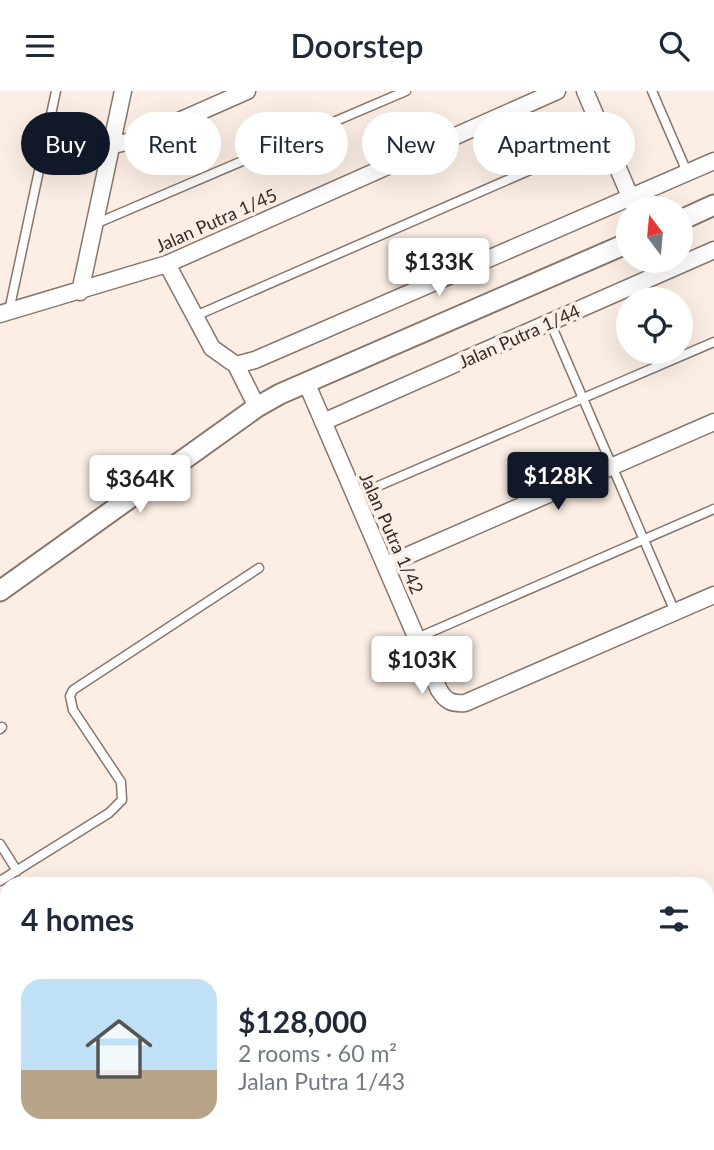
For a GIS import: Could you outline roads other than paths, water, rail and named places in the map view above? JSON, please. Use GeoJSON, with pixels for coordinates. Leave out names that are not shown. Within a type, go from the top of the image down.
{"type":"FeatureCollection","features":[{"type":"Feature","properties":{"kind":"street"},"geometry":{"type":"LineString","coordinates":[[80,292],[123,91]]}},
{"type":"Feature","properties":{"kind":"street"},"geometry":{"type":"LineString","coordinates":[[113,145],[136,140],[247,91]]}},
{"type":"Feature","properties":{"kind":"street","name":"Jalan Putra 1/45"},"geometry":{"type":"LineString","coordinates":[[4,313],[167,264],[557,91]]}},
{"type":"Feature","properties":{"kind":"street"},"geometry":{"type":"LineString","coordinates":[[585,91],[594,112]]}},
{"type":"Feature","properties":{"kind":"street"},"geometry":{"type":"LineString","coordinates":[[643,196],[714,161]]}},
{"type":"Feature","properties":{"kind":"street"},"geometry":{"type":"LineString","coordinates":[[621,175],[630,196]]}},
{"type":"Feature","properties":{"kind":"street"},"geometry":{"type":"LineString","coordinates":[[693,215],[714,205]]}},
{"type":"Feature","properties":{"kind":"street"},"geometry":{"type":"LineString","coordinates":[[236,365],[255,360],[616,209]]}},
{"type":"Feature","properties":{"kind":"street"},"geometry":{"type":"LineString","coordinates":[[0,591],[257,407],[306,382],[616,248]]}},
{"type":"Feature","properties":{"kind":"street","name":"Jalan Putra 1/44"},"geometry":{"type":"LineString","coordinates":[[323,422],[714,250]]}},
{"type":"Feature","properties":{"kind":"street"},"geometry":{"type":"LineString","coordinates":[[167,264],[193,317],[212,348],[236,365],[257,407]]}},
{"type":"Feature","properties":{"kind":"street","name":"Jalan Putra 1/42"},"geometry":{"type":"LineString","coordinates":[[306,382],[417,638],[445,699],[453,704],[465,703],[714,595]]}},
{"type":"Feature","properties":{"kind":"street"},"geometry":{"type":"LineString","coordinates":[[386,565],[714,422]]}},
{"type":"Feature","properties":{"kind":"lane"},"geometry":{"type":"LineString","coordinates":[[4,313],[56,91]]}},
{"type":"Feature","properties":{"kind":"lane"},"geometry":{"type":"LineString","coordinates":[[95,224],[406,91]]}},
{"type":"Feature","properties":{"kind":"lane"},"geometry":{"type":"LineString","coordinates":[[652,91],[687,172]]}},
{"type":"Feature","properties":{"kind":"lane"},"geometry":{"type":"LineString","coordinates":[[193,317],[521,175]]}},
{"type":"Feature","properties":{"kind":"lane"},"geometry":{"type":"LineString","coordinates":[[550,322],[675,613]]}},
{"type":"Feature","properties":{"kind":"lane"},"geometry":{"type":"LineString","coordinates":[[355,496],[714,342]]}},
{"type":"Feature","properties":{"kind":"lane"},"geometry":{"type":"LineString","coordinates":[[417,638],[714,509]]}},
{"type":"Feature","properties":{"kind":"lane"},"geometry":{"type":"LineString","coordinates":[[7,877],[109,813],[122,800],[121,782],[73,710],[70,696],[73,690],[259,568]]}},
{"type":"Feature","properties":{"kind":"lane"},"geometry":{"type":"LineString","coordinates":[[0,844],[17,871]]}}]}
